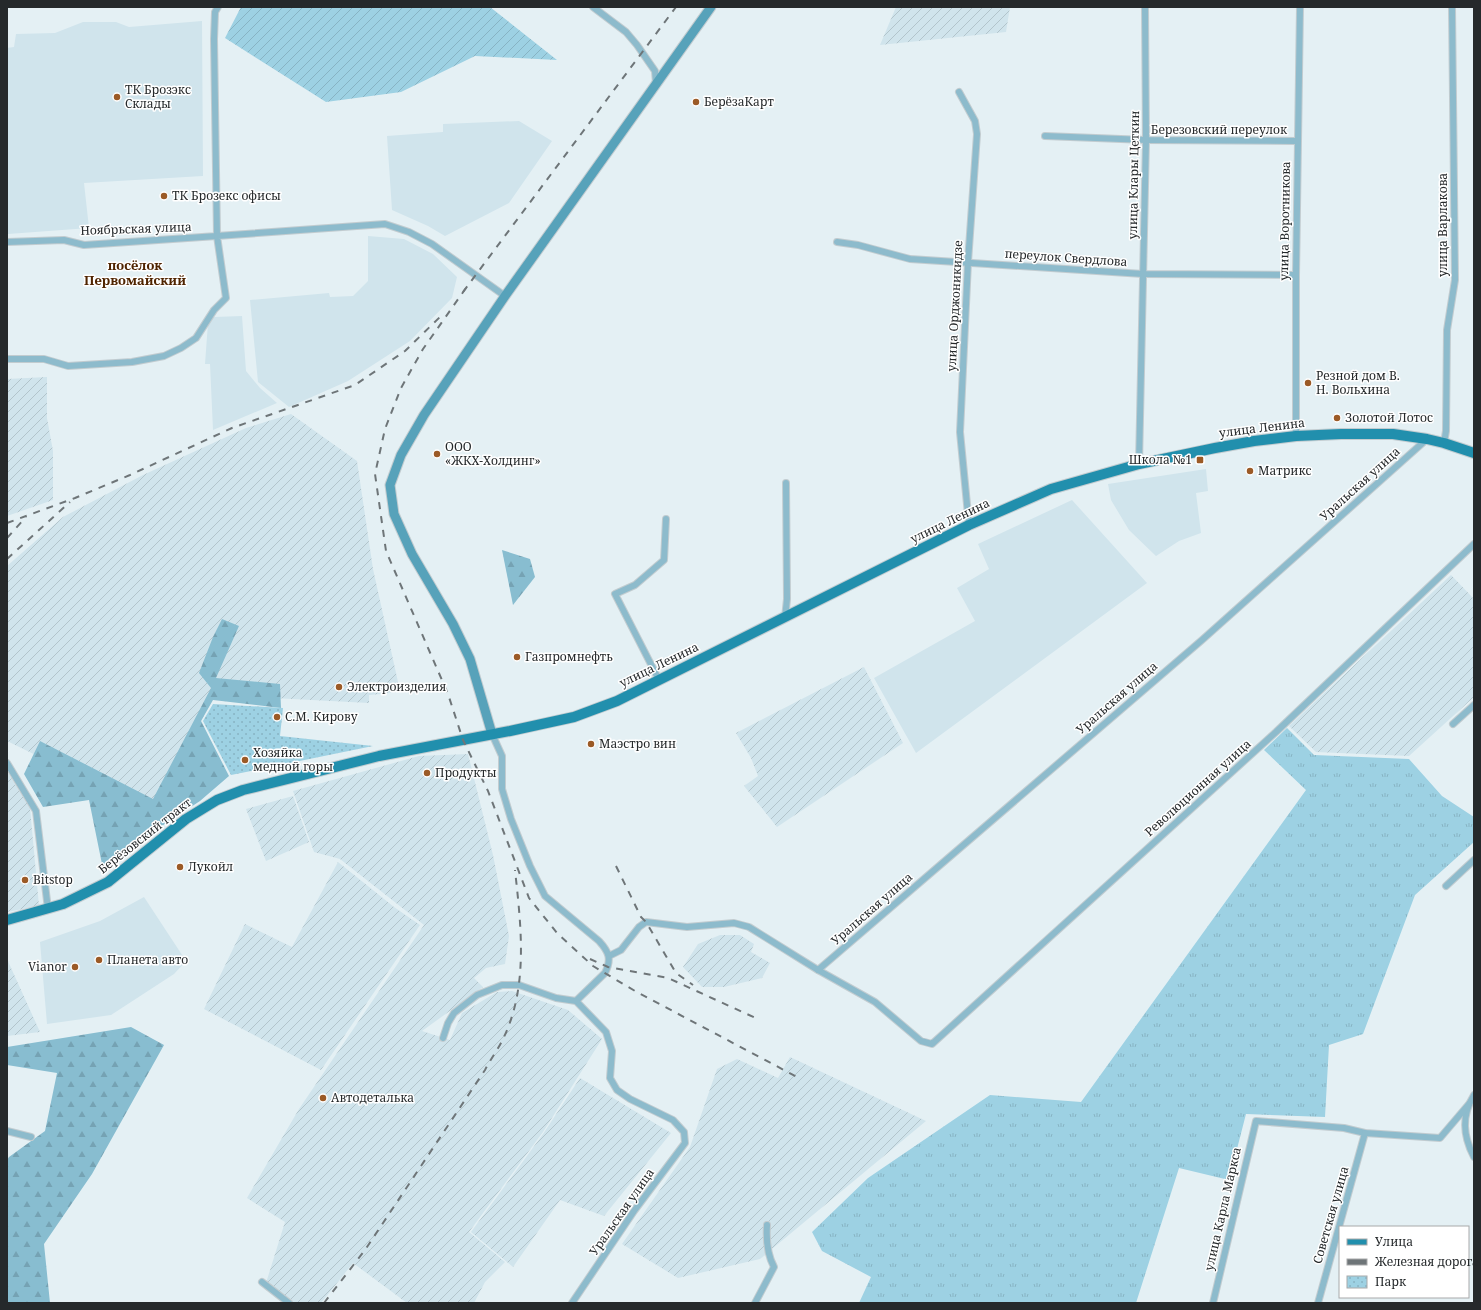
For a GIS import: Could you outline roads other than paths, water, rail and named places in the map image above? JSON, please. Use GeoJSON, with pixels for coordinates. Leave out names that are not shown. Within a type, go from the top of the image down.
{"type":"FeatureCollection","features":[{"type":"Feature","properties":{"kind":"main road","name":"улица Ленина"},"geometry":{"type":"LineString","coordinates":[[463,740],[574,717],[617,701],[969,525],[1051,490],[1140,464],[1215,448],[1296,436],[1393,434],[1427,439],[1474,453]]}},
{"type":"Feature","properties":{"kind":"main road","name":"Берёзовский тракт"},"geometry":{"type":"LineString","coordinates":[[7,920],[63,904],[108,882],[186,819],[217,800],[243,790],[379,756],[463,740]]}},
{"type":"Feature","properties":{"kind":"street"},"geometry":{"type":"LineString","coordinates":[[7,359],[44,359],[68,366],[124,362],[164,356],[182,348],[196,338],[214,310],[226,298],[217,236],[214,39],[215,12],[218,7]]}},
{"type":"Feature","properties":{"kind":"street"},"geometry":{"type":"LineString","coordinates":[[593,7],[626,32],[637,45],[655,71],[656,83]]}},
{"type":"Feature","properties":{"kind":"street"},"geometry":{"type":"LineString","coordinates":[[442,1038],[454,1013],[477,995],[502,985],[519,985],[556,998],[576,1001],[605,973],[608,967],[609,956],[606,948],[599,940],[545,896],[530,866],[511,819],[502,789],[502,756],[492,734],[470,659],[453,624],[412,554],[394,514],[390,485],[401,455],[424,415],[505,296],[711,7]]}},
{"type":"Feature","properties":{"kind":"street","name":"улица Клары Цеткин"},"geometry":{"type":"LineString","coordinates":[[1140,464],[1146,140],[1145,7]]}},
{"type":"Feature","properties":{"kind":"street","name":"улица Воротникова"},"geometry":{"type":"LineString","coordinates":[[1296,436],[1297,141],[1300,7]]}},
{"type":"Feature","properties":{"kind":"street","name":"улица Варлакова"},"geometry":{"type":"LineString","coordinates":[[1444,443],[1446,431],[1447,330],[1455,280],[1452,7]]}},
{"type":"Feature","properties":{"kind":"street","name":"улица Орджоникидзе"},"geometry":{"type":"LineString","coordinates":[[959,92],[975,121],[977,134],[968,262],[960,432],[969,525]]}},
{"type":"Feature","properties":{"kind":"street","name":"Березовский переулок"},"geometry":{"type":"LineString","coordinates":[[1045,136],[1146,140],[1297,141]]}},
{"type":"Feature","properties":{"kind":"street","name":"Ноябрьская улица"},"geometry":{"type":"LineString","coordinates":[[7,242],[64,240],[84,245],[385,224],[409,232],[432,244],[505,296]]}},
{"type":"Feature","properties":{"kind":"street","name":"переулок Свердлова"},"geometry":{"type":"LineString","coordinates":[[837,242],[858,245],[910,259],[1143,274],[1296,275]]}},
{"type":"Feature","properties":{"kind":"street","name":"Уральская улица"},"geometry":{"type":"LineString","coordinates":[[818,970],[1202,640],[1427,439]]}},
{"type":"Feature","properties":{"kind":"street"},"geometry":{"type":"LineString","coordinates":[[785,618],[787,599],[786,483]]}},
{"type":"Feature","properties":{"kind":"street"},"geometry":{"type":"LineString","coordinates":[[659,680],[615,594],[635,585],[664,560],[666,519]]}},
{"type":"Feature","properties":{"kind":"street","name":"Революционная улица"},"geometry":{"type":"LineString","coordinates":[[818,970],[875,1002],[921,1041],[932,1044],[1276,732],[1474,544]]}},
{"type":"Feature","properties":{"kind":"street"},"geometry":{"type":"LineString","coordinates":[[1453,724],[1474,705]]}},
{"type":"Feature","properties":{"kind":"street"},"geometry":{"type":"LineString","coordinates":[[7,764],[36,811],[48,909]]}},
{"type":"Feature","properties":{"kind":"street"},"geometry":{"type":"LineString","coordinates":[[1446,886],[1474,860]]}},
{"type":"Feature","properties":{"kind":"street"},"geometry":{"type":"LineString","coordinates":[[609,956],[621,950],[639,927],[646,922],[687,926],[734,923],[748,927],[818,970]]}},
{"type":"Feature","properties":{"kind":"street","name":"Уральская улица"},"geometry":{"type":"LineString","coordinates":[[572,1303],[634,1211],[685,1143],[684,1132],[673,1120],[630,1099],[617,1090],[610,1078],[612,1051],[606,1032],[576,1001]]}},
{"type":"Feature","properties":{"kind":"street"},"geometry":{"type":"LineString","coordinates":[[1474,1095],[1465,1114],[1465,1128],[1468,1145],[1474,1158]]}},
{"type":"Feature","properties":{"kind":"street"},"geometry":{"type":"LineString","coordinates":[[1365,1133],[1440,1138],[1469,1104]]}},
{"type":"Feature","properties":{"kind":"street","name":"улица Карла Маркса"},"geometry":{"type":"LineString","coordinates":[[1213,1303],[1256,1121],[1344,1128],[1365,1133]]}},
{"type":"Feature","properties":{"kind":"street"},"geometry":{"type":"LineString","coordinates":[[7,1131],[31,1137]]}},
{"type":"Feature","properties":{"kind":"street","name":"Советская улица"},"geometry":{"type":"LineString","coordinates":[[1339,1226],[1365,1133]]}},
{"type":"Feature","properties":{"kind":"street"},"geometry":{"type":"LineString","coordinates":[[755,1303],[774,1267],[770,1260],[766,1241],[766,1225]]}},
{"type":"Feature","properties":{"kind":"street","name":"Советская улица"},"geometry":{"type":"LineString","coordinates":[[1318,1303],[1339,1227]]}},
{"type":"Feature","properties":{"kind":"street"},"geometry":{"type":"LineString","coordinates":[[262,1282],[289,1303]]}},
{"type":"Feature","properties":{"kind":"railway"},"geometry":{"type":"LineString","coordinates":[[463,292],[676,7]]}},
{"type":"Feature","properties":{"kind":"railway"},"geometry":{"type":"LineString","coordinates":[[466,288],[423,349],[401,388],[385,429],[375,474],[386,551],[448,694],[463,740],[488,791],[529,898],[557,933],[593,966],[635,991],[799,1078]]}},
{"type":"Feature","properties":{"kind":"railway"},"geometry":{"type":"LineString","coordinates":[[7,523],[75,498],[130,475],[232,428],[355,385],[405,351],[442,315]]}},
{"type":"Feature","properties":{"kind":"railway"},"geometry":{"type":"LineString","coordinates":[[7,559],[70,502]]}},
{"type":"Feature","properties":{"kind":"railway"},"geometry":{"type":"LineString","coordinates":[[7,538],[26,517]]}},
{"type":"Feature","properties":{"kind":"railway"},"geometry":{"type":"LineString","coordinates":[[616,866],[641,917],[646,922],[676,973],[693,985]]}},
{"type":"Feature","properties":{"kind":"railway"},"geometry":{"type":"LineString","coordinates":[[324,1303],[365,1250],[485,1070],[502,1041],[511,1021],[520,978],[521,957],[521,935],[515,870]]}},
{"type":"Feature","properties":{"kind":"railway"},"geometry":{"type":"LineString","coordinates":[[590,959],[608,967],[668,978],[760,1020]]}},
{"type":"Feature","properties":{"kind":"place","name":"ТК Брозэкс Склады"},"geometry":{"type":"Point","coordinates":[117,97]}},
{"type":"Feature","properties":{"kind":"place","name":"БерёзаКарт"},"geometry":{"type":"Point","coordinates":[696,102]}},
{"type":"Feature","properties":{"kind":"place","name":"ТК Брозекс офисы"},"geometry":{"type":"Point","coordinates":[164,196]}},
{"type":"Feature","properties":{"kind":"place","name":"Резной дом В. Н. Вольхина"},"geometry":{"type":"Point","coordinates":[1308,383]}},
{"type":"Feature","properties":{"kind":"place","name":"Золотой Лотос"},"geometry":{"type":"Point","coordinates":[1337,418]}},
{"type":"Feature","properties":{"kind":"place","name":"ООО «ЖКХ-Холдинг»"},"geometry":{"type":"Point","coordinates":[437,454]}},
{"type":"Feature","properties":{"kind":"place","name":"Школа №1"},"geometry":{"type":"Point","coordinates":[1200,460]}},
{"type":"Feature","properties":{"kind":"place","name":"Матрикс"},"geometry":{"type":"Point","coordinates":[1250,471]}},
{"type":"Feature","properties":{"kind":"place","name":"Газпромнефть"},"geometry":{"type":"Point","coordinates":[517,657]}},
{"type":"Feature","properties":{"kind":"place","name":"Электроизделия"},"geometry":{"type":"Point","coordinates":[339,687]}},
{"type":"Feature","properties":{"kind":"place","name":"С.М. Кирову"},"geometry":{"type":"Point","coordinates":[277,717]}},
{"type":"Feature","properties":{"kind":"place","name":"Маэстро вин"},"geometry":{"type":"Point","coordinates":[591,744]}},
{"type":"Feature","properties":{"kind":"place","name":"Хозяйка медной горы"},"geometry":{"type":"Point","coordinates":[245,760]}},
{"type":"Feature","properties":{"kind":"place","name":"Продукты"},"geometry":{"type":"Point","coordinates":[427,773]}},
{"type":"Feature","properties":{"kind":"place","name":"Лукойл"},"geometry":{"type":"Point","coordinates":[180,867]}},
{"type":"Feature","properties":{"kind":"place","name":"Bitstop"},"geometry":{"type":"Point","coordinates":[25,880]}},
{"type":"Feature","properties":{"kind":"place","name":"Планета авто"},"geometry":{"type":"Point","coordinates":[99,960]}},
{"type":"Feature","properties":{"kind":"place","name":"Vianor"},"geometry":{"type":"Point","coordinates":[75,967]}},
{"type":"Feature","properties":{"kind":"place","name":"Автодеталька"},"geometry":{"type":"Point","coordinates":[323,1098]}},
{"type":"Feature","properties":{"kind":"district","name":"посёлок Первомайский"},"geometry":{"type":"Point","coordinates":[135,272]}}]}
